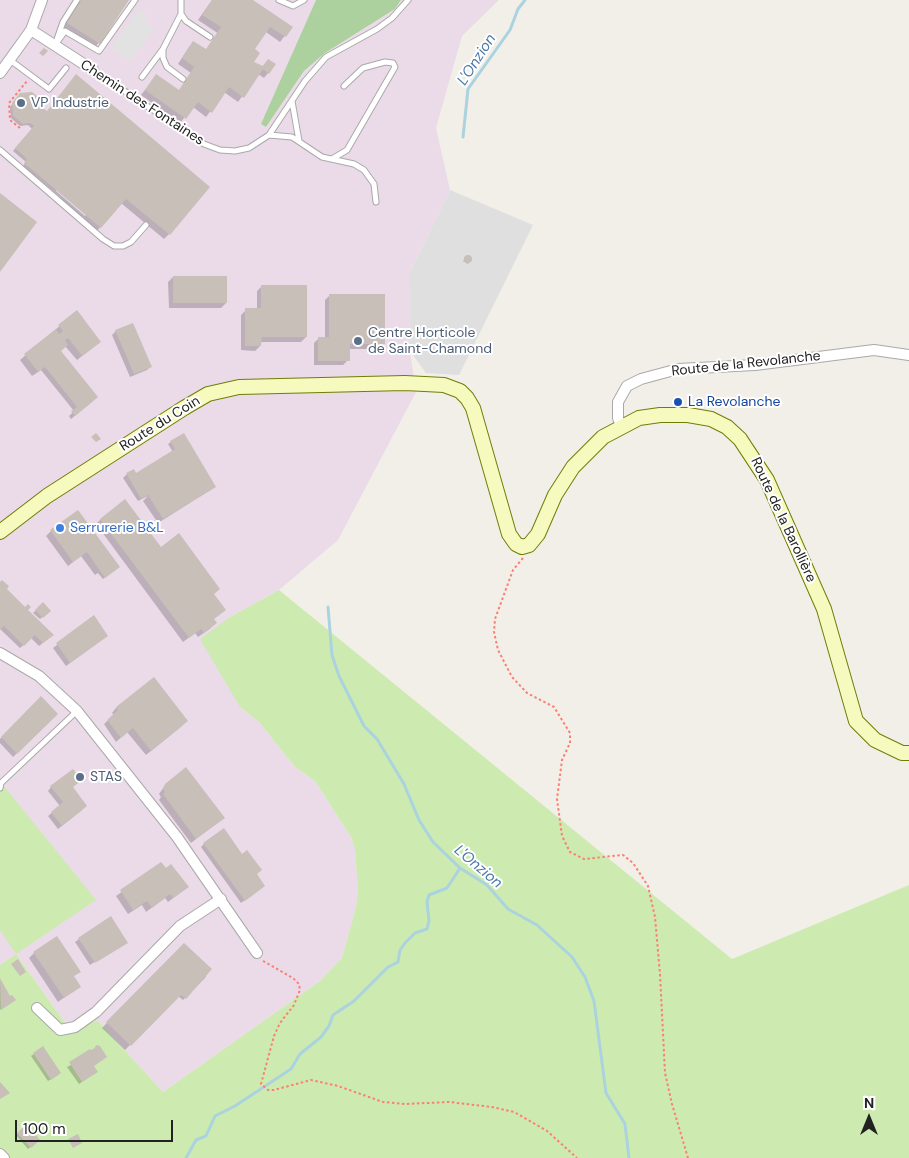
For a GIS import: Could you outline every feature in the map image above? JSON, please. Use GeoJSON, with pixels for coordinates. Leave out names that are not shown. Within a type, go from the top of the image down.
{"type":"FeatureCollection","features":[{"type":"Feature","properties":{"kind":"main road","name":"Route du Coin"},"geometry":{"type":"LineString","coordinates":[[0,532],[47,496],[208,394],[239,387],[404,383],[453,387],[468,398],[473,408],[509,534],[516,544],[522,547],[529,544]]}},
{"type":"Feature","properties":{"kind":"main road","name":"Route de la Barollière"},"geometry":{"type":"LineString","coordinates":[[529,544],[538,534],[555,495],[573,467],[603,437],[621,426],[639,418],[660,415],[688,415],[711,419],[727,427],[740,438],[767,480],[824,609],[856,721],[875,740],[902,753],[909,753]]}},
{"type":"Feature","properties":{"kind":"street"},"geometry":{"type":"LineString","coordinates":[[0,73],[31,30],[42,0]]}},
{"type":"Feature","properties":{"kind":"street","name":"Chemin des Fontaines"},"geometry":{"type":"LineString","coordinates":[[31,30],[93,70]]}},
{"type":"Feature","properties":{"kind":"street","name":"Route de la Revolanche"},"geometry":{"type":"LineString","coordinates":[[621,426],[618,418],[618,402],[627,386],[641,379],[678,369],[755,365],[874,350],[909,355]]}},
{"type":"Feature","properties":{"kind":"street"},"geometry":{"type":"LineString","coordinates":[[0,653],[38,676],[77,711],[178,837],[258,953]]}},
{"type":"Feature","properties":{"kind":"street"},"geometry":{"type":"LineString","coordinates":[[37,1008],[60,1030],[66,1031],[75,1027],[96,1012],[180,926],[221,899]]}},
{"type":"Feature","properties":{"kind":"street"},"geometry":{"type":"LineString","coordinates":[[0,1154],[4,1158]]}},
{"type":"Feature","properties":{"kind":"lane"},"geometry":{"type":"LineString","coordinates":[[55,45],[63,22],[78,0]]}},
{"type":"Feature","properties":{"kind":"lane"},"geometry":{"type":"LineString","coordinates":[[55,45],[65,31],[99,51],[135,0]]}},
{"type":"Feature","properties":{"kind":"lane"},"geometry":{"type":"LineString","coordinates":[[142,77],[163,49],[181,14],[181,0]]}},
{"type":"Feature","properties":{"kind":"lane"},"geometry":{"type":"LineString","coordinates":[[279,0],[293,6],[304,0]]}},
{"type":"Feature","properties":{"kind":"lane","name":"Chemin des Fontaines"},"geometry":{"type":"LineString","coordinates":[[93,70],[204,144],[220,150],[235,151],[260,143],[269,135],[310,75],[326,57],[377,29],[402,8],[408,0]]}},
{"type":"Feature","properties":{"kind":"lane"},"geometry":{"type":"LineString","coordinates":[[181,14],[186,21],[210,37]]}},
{"type":"Feature","properties":{"kind":"lane"},"geometry":{"type":"LineString","coordinates":[[163,49],[163,58],[167,67],[184,79]]}},
{"type":"Feature","properties":{"kind":"lane"},"geometry":{"type":"LineString","coordinates":[[10,60],[50,89],[66,68]]}},
{"type":"Feature","properties":{"kind":"lane"},"geometry":{"type":"LineString","coordinates":[[332,159],[347,150],[395,67],[393,64],[385,62],[363,68],[344,86]]}},
{"type":"Feature","properties":{"kind":"lane"},"geometry":{"type":"LineString","coordinates":[[292,100],[299,142]]}},
{"type":"Feature","properties":{"kind":"lane"},"geometry":{"type":"LineString","coordinates":[[269,135],[285,135],[299,142],[313,153],[354,164],[364,170],[374,184],[376,202]]}},
{"type":"Feature","properties":{"kind":"lane"},"geometry":{"type":"LineString","coordinates":[[0,150],[103,239],[114,246],[123,246],[131,242],[146,225]]}},
{"type":"Feature","properties":{"kind":"lane"},"geometry":{"type":"LineString","coordinates":[[0,788],[1,783],[77,711]]}},
{"type":"Feature","properties":{"kind":"path"},"geometry":{"type":"LineString","coordinates":[[20,128],[10,120],[9,103],[31,75]]}},
{"type":"Feature","properties":{"kind":"path"},"geometry":{"type":"LineString","coordinates":[[529,544],[522,562],[512,570],[495,619],[494,632],[498,650],[512,677],[527,693],[554,707],[570,733],[570,743],[562,760],[557,799],[562,836],[570,852],[584,858],[623,855],[633,863],[648,886],[655,917],[665,1073],[688,1158]]}},
{"type":"Feature","properties":{"kind":"path"},"geometry":{"type":"LineString","coordinates":[[258,953],[266,964],[299,984],[300,990],[294,1005],[280,1023],[274,1036],[261,1084],[268,1090],[311,1080],[338,1086],[383,1102],[449,1102],[492,1107],[514,1112],[547,1131],[577,1158]]}},
{"type":"Feature","properties":{"kind":"shaded area"},"geometry":{"type":"Polygon","coordinates":[[[0,0],[316,0],[266,127],[304,71],[325,53],[395,9],[401,0],[499,0],[462,36],[436,128],[450,190],[409,274],[410,351],[416,392],[338,540],[279,590],[230,617],[240,707],[259,722],[295,767],[315,781],[351,837],[355,849],[358,890],[356,907],[342,958],[320,981],[163,1092],[98,1021],[66,1024],[16,954],[0,965],[0,0]]]}},
{"type":"Feature","properties":{"kind":"shaded area"},"geometry":{"type":"Polygon","coordinates":[[[139,9],[148,16],[144,22],[154,29],[130,61],[111,47],[139,9]]]}},
{"type":"Feature","properties":{"kind":"shaded area"},"geometry":{"type":"Polygon","coordinates":[[[450,190],[533,225],[459,375],[426,373],[410,351],[409,274],[450,190]]]}},
{"type":"Feature","properties":{"kind":"green space"},"geometry":{"type":"Polygon","coordinates":[[[316,0],[401,0],[395,9],[325,53],[304,71],[266,127],[261,124],[316,0]]]}},
{"type":"Feature","properties":{"kind":"green space"},"geometry":{"type":"Polygon","coordinates":[[[279,590],[732,959],[909,885],[909,1158],[0,1158],[0,965],[16,954],[66,1024],[98,1021],[163,1092],[320,981],[342,958],[356,907],[358,890],[355,849],[351,837],[315,781],[295,767],[259,722],[240,707],[200,639],[230,617],[279,590]]]}},
{"type":"Feature","properties":{"kind":"green space"},"geometry":{"type":"Polygon","coordinates":[[[0,781],[96,900],[16,954],[0,930],[0,781]]]}},
{"type":"Feature","properties":{"kind":"building"},"geometry":{"type":"Polygon","coordinates":[[[81,0],[129,0],[100,44],[67,23],[81,0]]]}},
{"type":"Feature","properties":{"kind":"building"},"geometry":{"type":"Polygon","coordinates":[[[212,0],[253,0],[293,27],[286,37],[270,27],[255,49],[260,53],[254,62],[263,66],[268,59],[276,64],[269,74],[263,69],[244,98],[229,87],[212,113],[198,102],[186,119],[145,90],[156,74],[179,90],[194,67],[182,58],[193,41],[206,49],[221,27],[202,15],[212,0]]]}},
{"type":"Feature","properties":{"kind":"building"},"geometry":{"type":"Polygon","coordinates":[[[44,48],[48,51],[43,56],[39,53],[44,48]]]}},
{"type":"Feature","properties":{"kind":"building"},"geometry":{"type":"Polygon","coordinates":[[[76,74],[210,187],[170,235],[126,199],[101,228],[24,163],[27,159],[15,148],[34,126],[30,123],[23,124],[13,116],[12,103],[20,93],[32,92],[42,100],[43,108],[47,111],[76,74]]]}},
{"type":"Feature","properties":{"kind":"building"},"geometry":{"type":"Polygon","coordinates":[[[0,193],[37,222],[0,272],[0,193]]]}},
{"type":"Feature","properties":{"kind":"building"},"geometry":{"type":"Polygon","coordinates":[[[468,255],[472,259],[468,263],[464,259],[468,255]]]}},
{"type":"Feature","properties":{"kind":"building"},"geometry":{"type":"Polygon","coordinates":[[[173,276],[227,276],[227,303],[173,303],[173,276]]]}},
{"type":"Feature","properties":{"kind":"building"},"geometry":{"type":"Polygon","coordinates":[[[261,285],[307,285],[307,337],[262,337],[261,346],[245,346],[245,308],[261,308],[261,285]]]}},
{"type":"Feature","properties":{"kind":"building"},"geometry":{"type":"Polygon","coordinates":[[[329,294],[385,294],[385,344],[350,344],[350,361],[318,361],[318,337],[329,337],[329,294]]]}},
{"type":"Feature","properties":{"kind":"building"},"geometry":{"type":"Polygon","coordinates":[[[77,310],[101,342],[82,356],[68,338],[65,340],[68,345],[61,351],[98,397],[75,416],[71,411],[77,407],[45,367],[38,372],[24,354],[56,329],[59,334],[63,331],[58,325],[77,310]]]}},
{"type":"Feature","properties":{"kind":"building"},"geometry":{"type":"Polygon","coordinates":[[[133,323],[152,367],[134,374],[115,330],[133,323]]]}},
{"type":"Feature","properties":{"kind":"building"},"geometry":{"type":"Polygon","coordinates":[[[96,433],[101,439],[96,442],[91,437],[96,433]]]}},
{"type":"Feature","properties":{"kind":"building"},"geometry":{"type":"Polygon","coordinates":[[[184,433],[216,487],[163,519],[148,495],[141,499],[126,473],[134,469],[136,473],[175,449],[170,441],[184,433]]]}},
{"type":"Feature","properties":{"kind":"building"},"geometry":{"type":"Polygon","coordinates":[[[125,499],[161,547],[179,533],[220,589],[214,594],[226,610],[214,619],[217,623],[204,633],[201,629],[189,638],[100,519],[125,499]]]}},
{"type":"Feature","properties":{"kind":"building"},"geometry":{"type":"Polygon","coordinates":[[[78,510],[120,567],[105,578],[87,552],[73,562],[50,530],[78,510]]]}},
{"type":"Feature","properties":{"kind":"building"},"geometry":{"type":"Polygon","coordinates":[[[2,580],[9,586],[7,589],[25,607],[28,604],[31,607],[28,610],[54,635],[43,643],[35,635],[24,646],[4,626],[0,630],[0,582],[2,580]]]}},
{"type":"Feature","properties":{"kind":"building"},"geometry":{"type":"Polygon","coordinates":[[[43,602],[51,611],[43,618],[35,610],[43,602]]]}},
{"type":"Feature","properties":{"kind":"building"},"geometry":{"type":"Polygon","coordinates":[[[94,615],[108,636],[70,663],[56,643],[94,615]]]}},
{"type":"Feature","properties":{"kind":"building"},"geometry":{"type":"Polygon","coordinates":[[[154,677],[188,721],[151,751],[133,728],[121,738],[107,720],[118,710],[116,707],[154,677]]]}},
{"type":"Feature","properties":{"kind":"building"},"geometry":{"type":"Polygon","coordinates":[[[41,696],[58,714],[17,754],[1,737],[41,696]]]}},
{"type":"Feature","properties":{"kind":"building"},"geometry":{"type":"Polygon","coordinates":[[[186,767],[225,818],[196,839],[163,794],[165,792],[163,789],[165,784],[186,767]]]}},
{"type":"Feature","properties":{"kind":"building"},"geometry":{"type":"Polygon","coordinates":[[[73,769],[77,774],[80,772],[85,778],[73,787],[87,806],[62,826],[51,812],[63,802],[50,786],[73,769]]]}},
{"type":"Feature","properties":{"kind":"building"},"geometry":{"type":"Polygon","coordinates":[[[224,828],[242,854],[247,850],[262,870],[257,874],[265,886],[245,901],[203,843],[224,828]]]}},
{"type":"Feature","properties":{"kind":"building"},"geometry":{"type":"Polygon","coordinates":[[[161,862],[166,868],[171,864],[189,887],[173,898],[170,894],[152,908],[147,901],[133,910],[120,890],[161,862]]]}},
{"type":"Feature","properties":{"kind":"building"},"geometry":{"type":"Polygon","coordinates":[[[111,916],[128,943],[95,963],[78,938],[111,916]]]}},
{"type":"Feature","properties":{"kind":"building"},"geometry":{"type":"Polygon","coordinates":[[[57,936],[81,972],[74,976],[81,987],[64,998],[33,952],[57,936]]]}},
{"type":"Feature","properties":{"kind":"building"},"geometry":{"type":"Polygon","coordinates":[[[184,943],[212,969],[186,999],[181,995],[131,1046],[106,1022],[184,943]]]}},
{"type":"Feature","properties":{"kind":"building"},"geometry":{"type":"Polygon","coordinates":[[[18,959],[26,972],[20,976],[11,964],[18,959]]]}},
{"type":"Feature","properties":{"kind":"building"},"geometry":{"type":"Polygon","coordinates":[[[0,978],[10,996],[12,995],[16,1000],[1,1010],[0,978]]]}},
{"type":"Feature","properties":{"kind":"building"},"geometry":{"type":"Polygon","coordinates":[[[96,1045],[100,1046],[107,1057],[94,1066],[98,1072],[82,1082],[69,1062],[95,1048],[96,1045]]]}},
{"type":"Feature","properties":{"kind":"building"},"geometry":{"type":"Polygon","coordinates":[[[43,1046],[61,1073],[51,1080],[33,1053],[43,1046]]]}},
{"type":"Feature","properties":{"kind":"building"},"geometry":{"type":"Polygon","coordinates":[[[0,1082],[10,1093],[0,1099],[0,1082]]]}},
{"type":"Feature","properties":{"kind":"building"},"geometry":{"type":"Polygon","coordinates":[[[27,1124],[40,1140],[31,1148],[17,1133],[27,1124]]]}},
{"type":"Feature","properties":{"kind":"building"},"geometry":{"type":"Polygon","coordinates":[[[78,1134],[82,1143],[73,1148],[68,1139],[78,1134]]]}},
{"type":"Feature","properties":{"kind":"waterway","name":"L'Onzion"},"geometry":{"type":"LineString","coordinates":[[463,137],[468,89],[510,30],[518,9],[525,0]]}},
{"type":"Feature","properties":{"kind":"waterway","name":"L'Onzion"},"geometry":{"type":"LineString","coordinates":[[328,607],[332,655],[339,676],[364,726],[377,739],[404,784],[419,820],[433,842],[460,868],[487,885],[508,909],[537,925],[572,957],[585,977],[594,1001],[606,1093],[625,1124],[629,1158]]}},
{"type":"Feature","properties":{"kind":"waterway"},"geometry":{"type":"LineString","coordinates":[[186,1158],[196,1140],[206,1136],[215,1116],[235,1106],[291,1069],[300,1054],[321,1037],[329,1026],[333,1015],[354,1001],[388,967],[398,962],[400,950],[405,943],[415,933],[427,929],[429,921],[427,902],[429,895],[447,888],[460,868]]}},
{"type":"Feature","properties":{"kind":"place","name":"VP Industrie"},"geometry":{"type":"Point","coordinates":[21,103]}},
{"type":"Feature","properties":{"kind":"place","name":"Centre Horticole de Saint-Chamond"},"geometry":{"type":"Point","coordinates":[358,341]}},
{"type":"Feature","properties":{"kind":"place","name":"La Revolanche"},"geometry":{"type":"Point","coordinates":[678,402]}},
{"type":"Feature","properties":{"kind":"place","name":"Serrurerie B&L"},"geometry":{"type":"Point","coordinates":[60,528]}},
{"type":"Feature","properties":{"kind":"place","name":"STAS"},"geometry":{"type":"Point","coordinates":[80,777]}}]}
